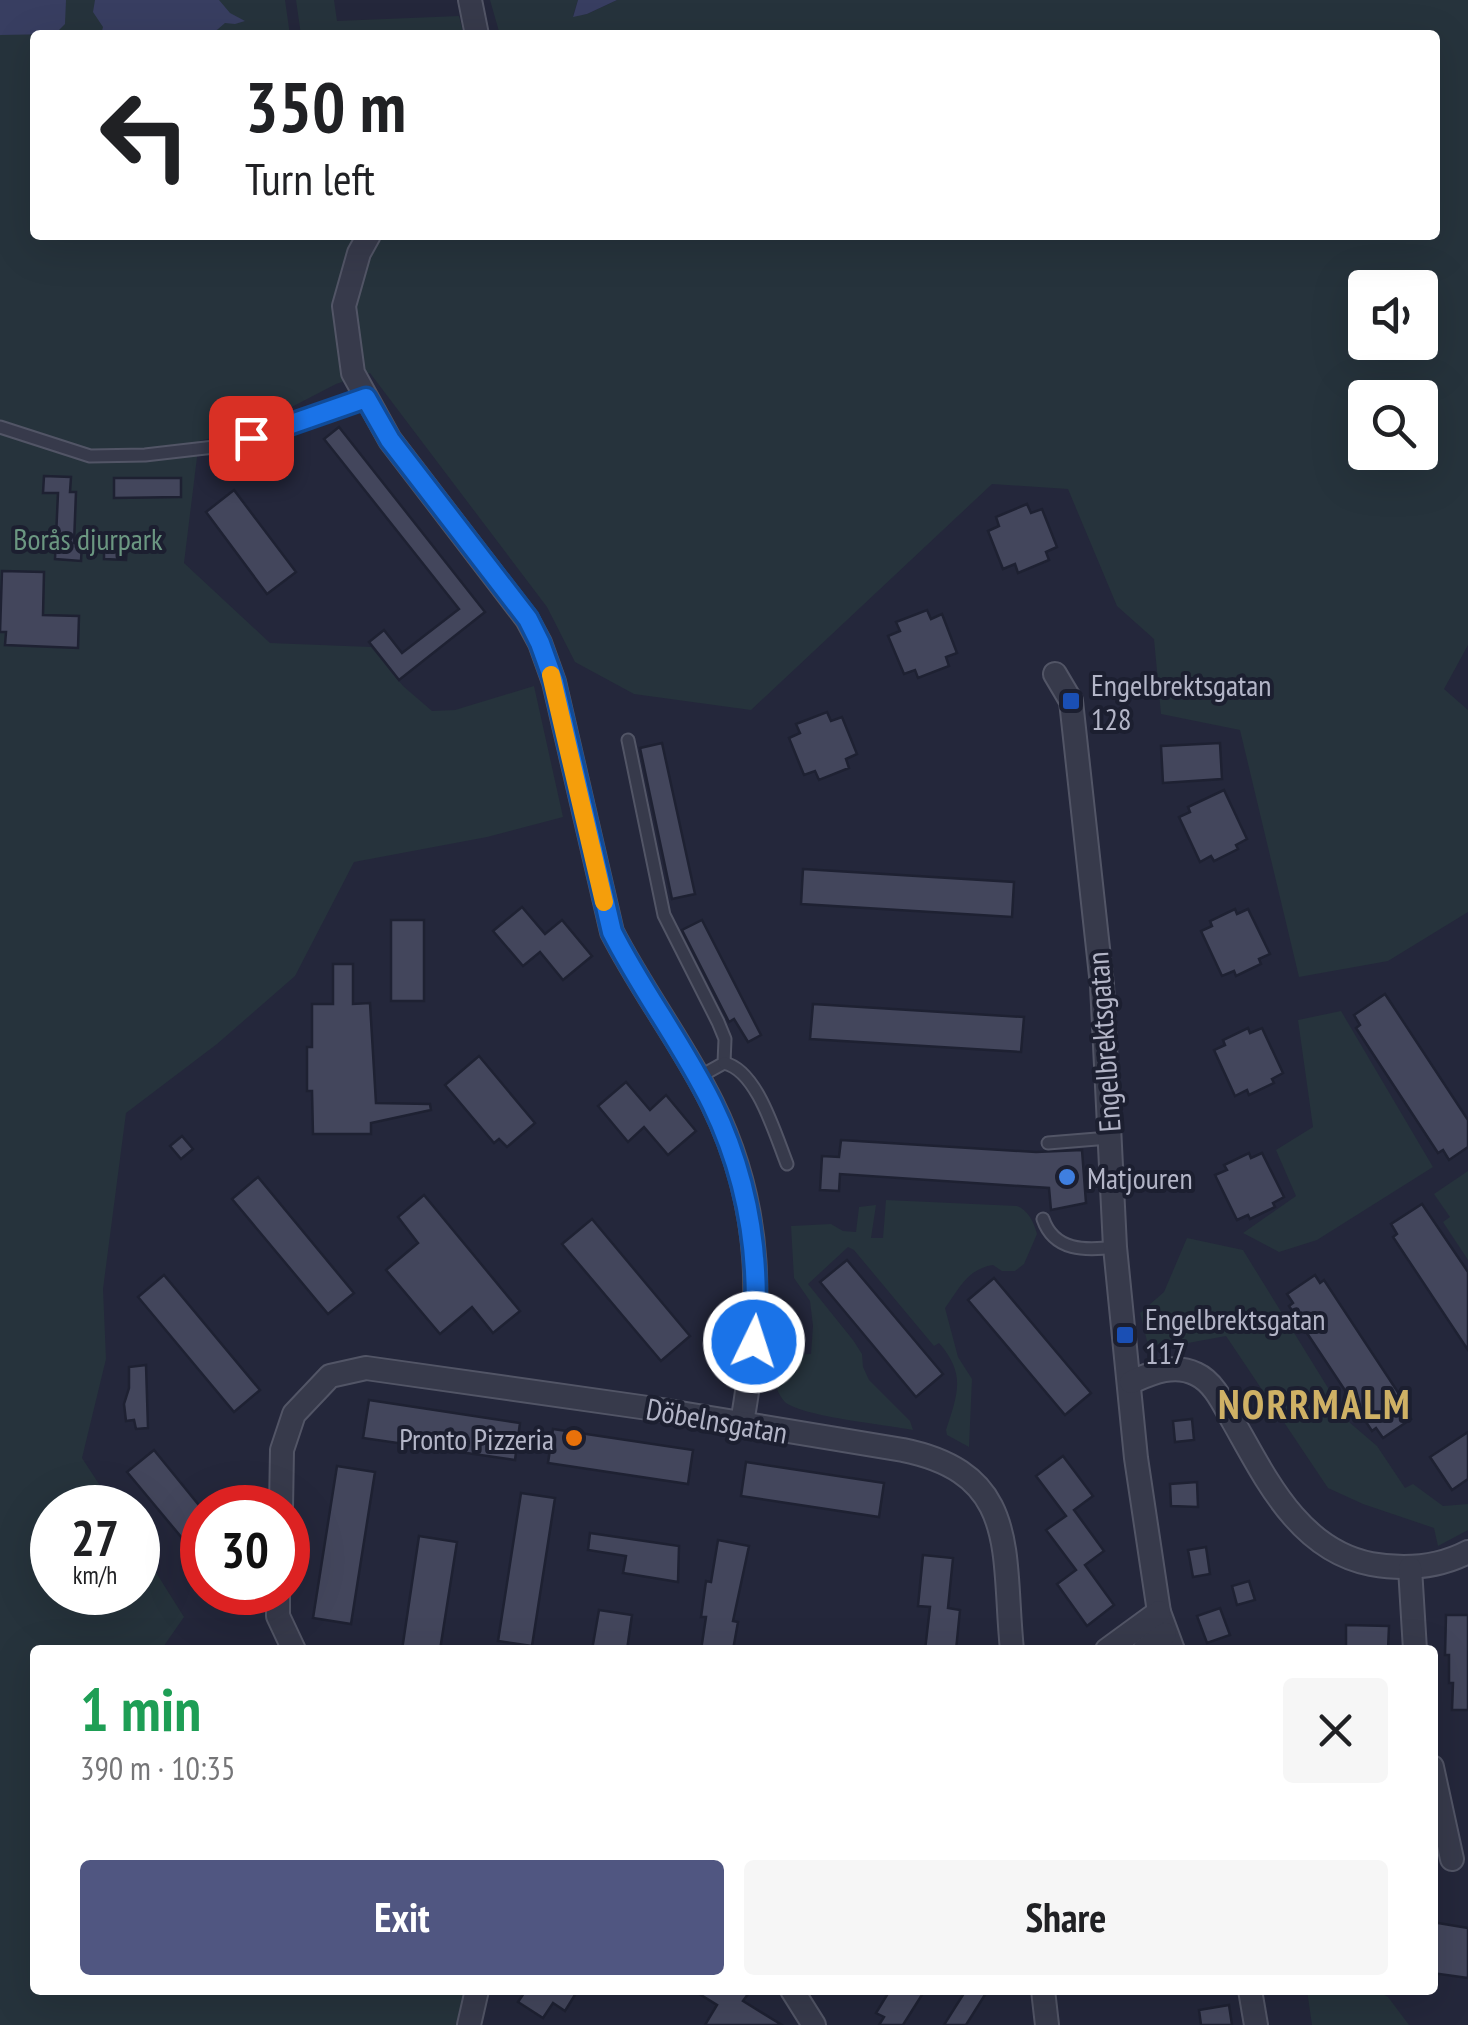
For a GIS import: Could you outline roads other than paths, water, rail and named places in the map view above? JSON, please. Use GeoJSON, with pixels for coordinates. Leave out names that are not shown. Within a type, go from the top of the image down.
{"type":"FeatureCollection","features":[{"type":"Feature","properties":{"kind":"street"},"geometry":{"type":"LineString","coordinates":[[470,0],[476,30]]}},
{"type":"Feature","properties":{"kind":"street"},"geometry":{"type":"LineString","coordinates":[[367,240],[354,266],[344,306],[353,373],[390,440],[528,619],[540,643],[554,682],[612,932],[697,1078],[732,1150],[754,1236],[757,1301],[742,1423]]}},
{"type":"Feature","properties":{"kind":"street","name":"Engelbrektsgatan"},"geometry":{"type":"LineString","coordinates":[[1054,674],[1071,701],[1102,985],[1115,1247],[1138,1474],[1166,1632]]}},
{"type":"Feature","properties":{"kind":"street","name":"Döbelnsgatan"},"geometry":{"type":"LineString","coordinates":[[281,1485],[282,1450],[294,1414],[330,1376],[366,1368],[742,1423],[934,1456],[971,1478],[999,1521],[1012,1645]]}},
{"type":"Feature","properties":{"kind":"street"},"geometry":{"type":"LineString","coordinates":[[1130,1382],[1160,1370],[1181,1368],[1200,1375],[1218,1394],[1273,1491],[1308,1532],[1329,1549],[1360,1562],[1410,1568],[1468,1552]]}},
{"type":"Feature","properties":{"kind":"street"},"geometry":{"type":"LineString","coordinates":[[1410,1568],[1416,1645]]}},
{"type":"Feature","properties":{"kind":"street"},"geometry":{"type":"LineString","coordinates":[[278,1615],[292,1645]]}},
{"type":"Feature","properties":{"kind":"street"},"geometry":{"type":"LineString","coordinates":[[1123,1645],[1166,1632]]}},
{"type":"Feature","properties":{"kind":"street"},"geometry":{"type":"LineString","coordinates":[[1438,1794],[1452,1858]]}},
{"type":"Feature","properties":{"kind":"street"},"geometry":{"type":"LineString","coordinates":[[469,2025],[475,1995]]}},
{"type":"Feature","properties":{"kind":"street"},"geometry":{"type":"LineString","coordinates":[[795,1995],[814,2025]]}},
{"type":"Feature","properties":{"kind":"street"},"geometry":{"type":"LineString","coordinates":[[1044,1995],[1047,2025]]}},
{"type":"Feature","properties":{"kind":"street"},"geometry":{"type":"LineString","coordinates":[[1251,1995],[1256,2025]]}},
{"type":"Feature","properties":{"kind":"lane"},"geometry":{"type":"LineString","coordinates":[[0,427],[90,456],[145,455],[223,446],[366,398]]}},
{"type":"Feature","properties":{"kind":"lane"},"geometry":{"type":"LineString","coordinates":[[628,740],[664,915],[725,1039],[724,1063]]}},
{"type":"Feature","properties":{"kind":"lane"},"geometry":{"type":"LineString","coordinates":[[697,1078],[724,1063],[748,1076],[787,1164]]}},
{"type":"Feature","properties":{"kind":"lane"},"geometry":{"type":"LineString","coordinates":[[1048,1143],[1109,1138]]}},
{"type":"Feature","properties":{"kind":"lane"},"geometry":{"type":"LineString","coordinates":[[1043,1219],[1054,1239],[1063,1244],[1085,1250],[1115,1247]]}},
{"type":"Feature","properties":{"kind":"water"},"geometry":{"type":"Polygon","coordinates":[[[0,0],[66,0],[65,24],[59,30],[0,35],[0,0]]]}},
{"type":"Feature","properties":{"kind":"water"},"geometry":{"type":"Polygon","coordinates":[[[95,0],[219,0],[230,13],[245,21],[225,23],[217,30],[102,30],[93,12],[95,0]]]}},
{"type":"Feature","properties":{"kind":"water"},"geometry":{"type":"Polygon","coordinates":[[[578,0],[617,0],[573,17],[578,0]]]}},
{"type":"Feature","properties":{"kind":"place","name":"Engelbrektsgatan 128"},"geometry":{"type":"Point","coordinates":[1071,701]}},
{"type":"Feature","properties":{"kind":"place","name":"Matjouren"},"geometry":{"type":"Point","coordinates":[1067,1177]}},
{"type":"Feature","properties":{"kind":"place","name":"Engelbrektsgatan 117"},"geometry":{"type":"Point","coordinates":[1125,1335]}},
{"type":"Feature","properties":{"kind":"place","name":"Pronto Pizzeria"},"geometry":{"type":"Point","coordinates":[574,1438]}},
{"type":"Feature","properties":{"kind":"district","name":"NORRMALM"},"geometry":{"type":"Point","coordinates":[1315,1404]}},
{"type":"Feature","properties":{"kind":"park label","name":"Borås djurpark"},"geometry":{"type":"Point","coordinates":[88,538]}}]}
